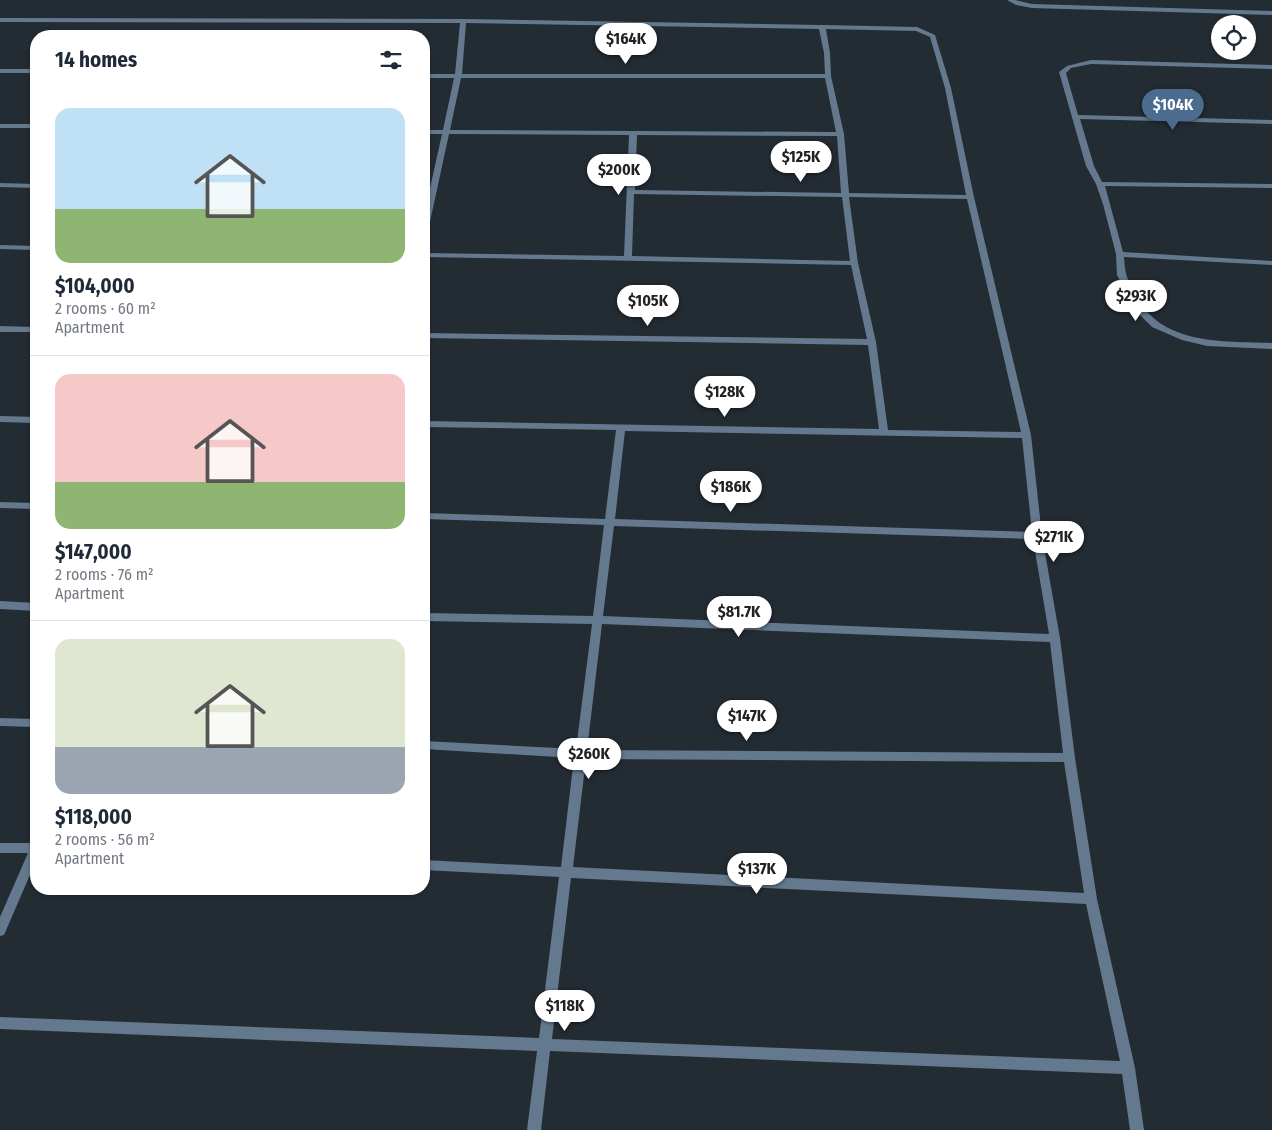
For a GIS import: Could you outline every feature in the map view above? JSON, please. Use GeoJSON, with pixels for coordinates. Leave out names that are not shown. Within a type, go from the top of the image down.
{"type":"FeatureCollection","features":[{"type":"Feature","properties":{"kind":"street"},"geometry":{"type":"LineString","coordinates":[[1010,0],[1018,4],[1032,6],[1272,12]]}},
{"type":"Feature","properties":{"kind":"street"},"geometry":{"type":"LineString","coordinates":[[0,20],[463,21],[916,29],[929,33],[932,36],[948,88],[970,197],[1026,435],[1037,536],[1055,638],[1070,758],[1091,898],[1128,1068],[1138,1130]]}},
{"type":"Feature","properties":{"kind":"street"},"geometry":{"type":"LineString","coordinates":[[430,206],[458,77],[463,21]]}},
{"type":"Feature","properties":{"kind":"street"},"geometry":{"type":"LineString","coordinates":[[822,27],[827,53],[828,76],[840,134],[845,195],[854,263],[872,342],[884,432]]}},
{"type":"Feature","properties":{"kind":"street"},"geometry":{"type":"LineString","coordinates":[[1272,67],[1078,64],[1062,72],[1090,166],[1100,184],[1120,254],[1121,275],[1137,307],[1155,325],[1185,338],[1207,343],[1272,346]]}},
{"type":"Feature","properties":{"kind":"street"},"geometry":{"type":"LineString","coordinates":[[0,71],[30,71]]}},
{"type":"Feature","properties":{"kind":"street"},"geometry":{"type":"LineString","coordinates":[[430,76],[828,76]]}},
{"type":"Feature","properties":{"kind":"street"},"geometry":{"type":"LineString","coordinates":[[1075,117],[1272,122]]}},
{"type":"Feature","properties":{"kind":"street"},"geometry":{"type":"LineString","coordinates":[[0,126],[30,126]]}},
{"type":"Feature","properties":{"kind":"street"},"geometry":{"type":"LineString","coordinates":[[430,132],[840,134]]}},
{"type":"Feature","properties":{"kind":"street"},"geometry":{"type":"LineString","coordinates":[[628,259],[632,134]]}},
{"type":"Feature","properties":{"kind":"street"},"geometry":{"type":"LineString","coordinates":[[1100,184],[1272,186]]}},
{"type":"Feature","properties":{"kind":"street"},"geometry":{"type":"LineString","coordinates":[[0,185],[30,186]]}},
{"type":"Feature","properties":{"kind":"street"},"geometry":{"type":"LineString","coordinates":[[630,192],[970,197]]}},
{"type":"Feature","properties":{"kind":"street"},"geometry":{"type":"LineString","coordinates":[[0,247],[30,248]]}},
{"type":"Feature","properties":{"kind":"street"},"geometry":{"type":"LineString","coordinates":[[1120,254],[1272,263]]}},
{"type":"Feature","properties":{"kind":"street"},"geometry":{"type":"LineString","coordinates":[[430,255],[854,263]]}},
{"type":"Feature","properties":{"kind":"street"},"geometry":{"type":"LineString","coordinates":[[0,329],[30,330]]}},
{"type":"Feature","properties":{"kind":"street"},"geometry":{"type":"LineString","coordinates":[[430,336],[872,342]]}},
{"type":"Feature","properties":{"kind":"street"},"geometry":{"type":"LineString","coordinates":[[0,419],[30,420]]}},
{"type":"Feature","properties":{"kind":"street"},"geometry":{"type":"LineString","coordinates":[[430,424],[1026,435]]}},
{"type":"Feature","properties":{"kind":"street"},"geometry":{"type":"LineString","coordinates":[[534,1130],[579,754],[598,620],[621,428]]}},
{"type":"Feature","properties":{"kind":"street"},"geometry":{"type":"LineString","coordinates":[[0,505],[30,506]]}},
{"type":"Feature","properties":{"kind":"street"},"geometry":{"type":"LineString","coordinates":[[430,516],[1037,536]]}},
{"type":"Feature","properties":{"kind":"street"},"geometry":{"type":"LineString","coordinates":[[0,605],[30,607]]}},
{"type":"Feature","properties":{"kind":"street"},"geometry":{"type":"LineString","coordinates":[[430,617],[598,620],[1055,638]]}},
{"type":"Feature","properties":{"kind":"street"},"geometry":{"type":"LineString","coordinates":[[0,722],[30,723]]}},
{"type":"Feature","properties":{"kind":"street"},"geometry":{"type":"LineString","coordinates":[[430,745],[579,754],[1070,758]]}},
{"type":"Feature","properties":{"kind":"street"},"geometry":{"type":"LineString","coordinates":[[0,848],[30,848]]}},
{"type":"Feature","properties":{"kind":"street"},"geometry":{"type":"LineString","coordinates":[[0,931],[30,862]]}},
{"type":"Feature","properties":{"kind":"street"},"geometry":{"type":"LineString","coordinates":[[430,865],[1091,898]]}},
{"type":"Feature","properties":{"kind":"street"},"geometry":{"type":"LineString","coordinates":[[0,1023],[1128,1068]]}}]}
